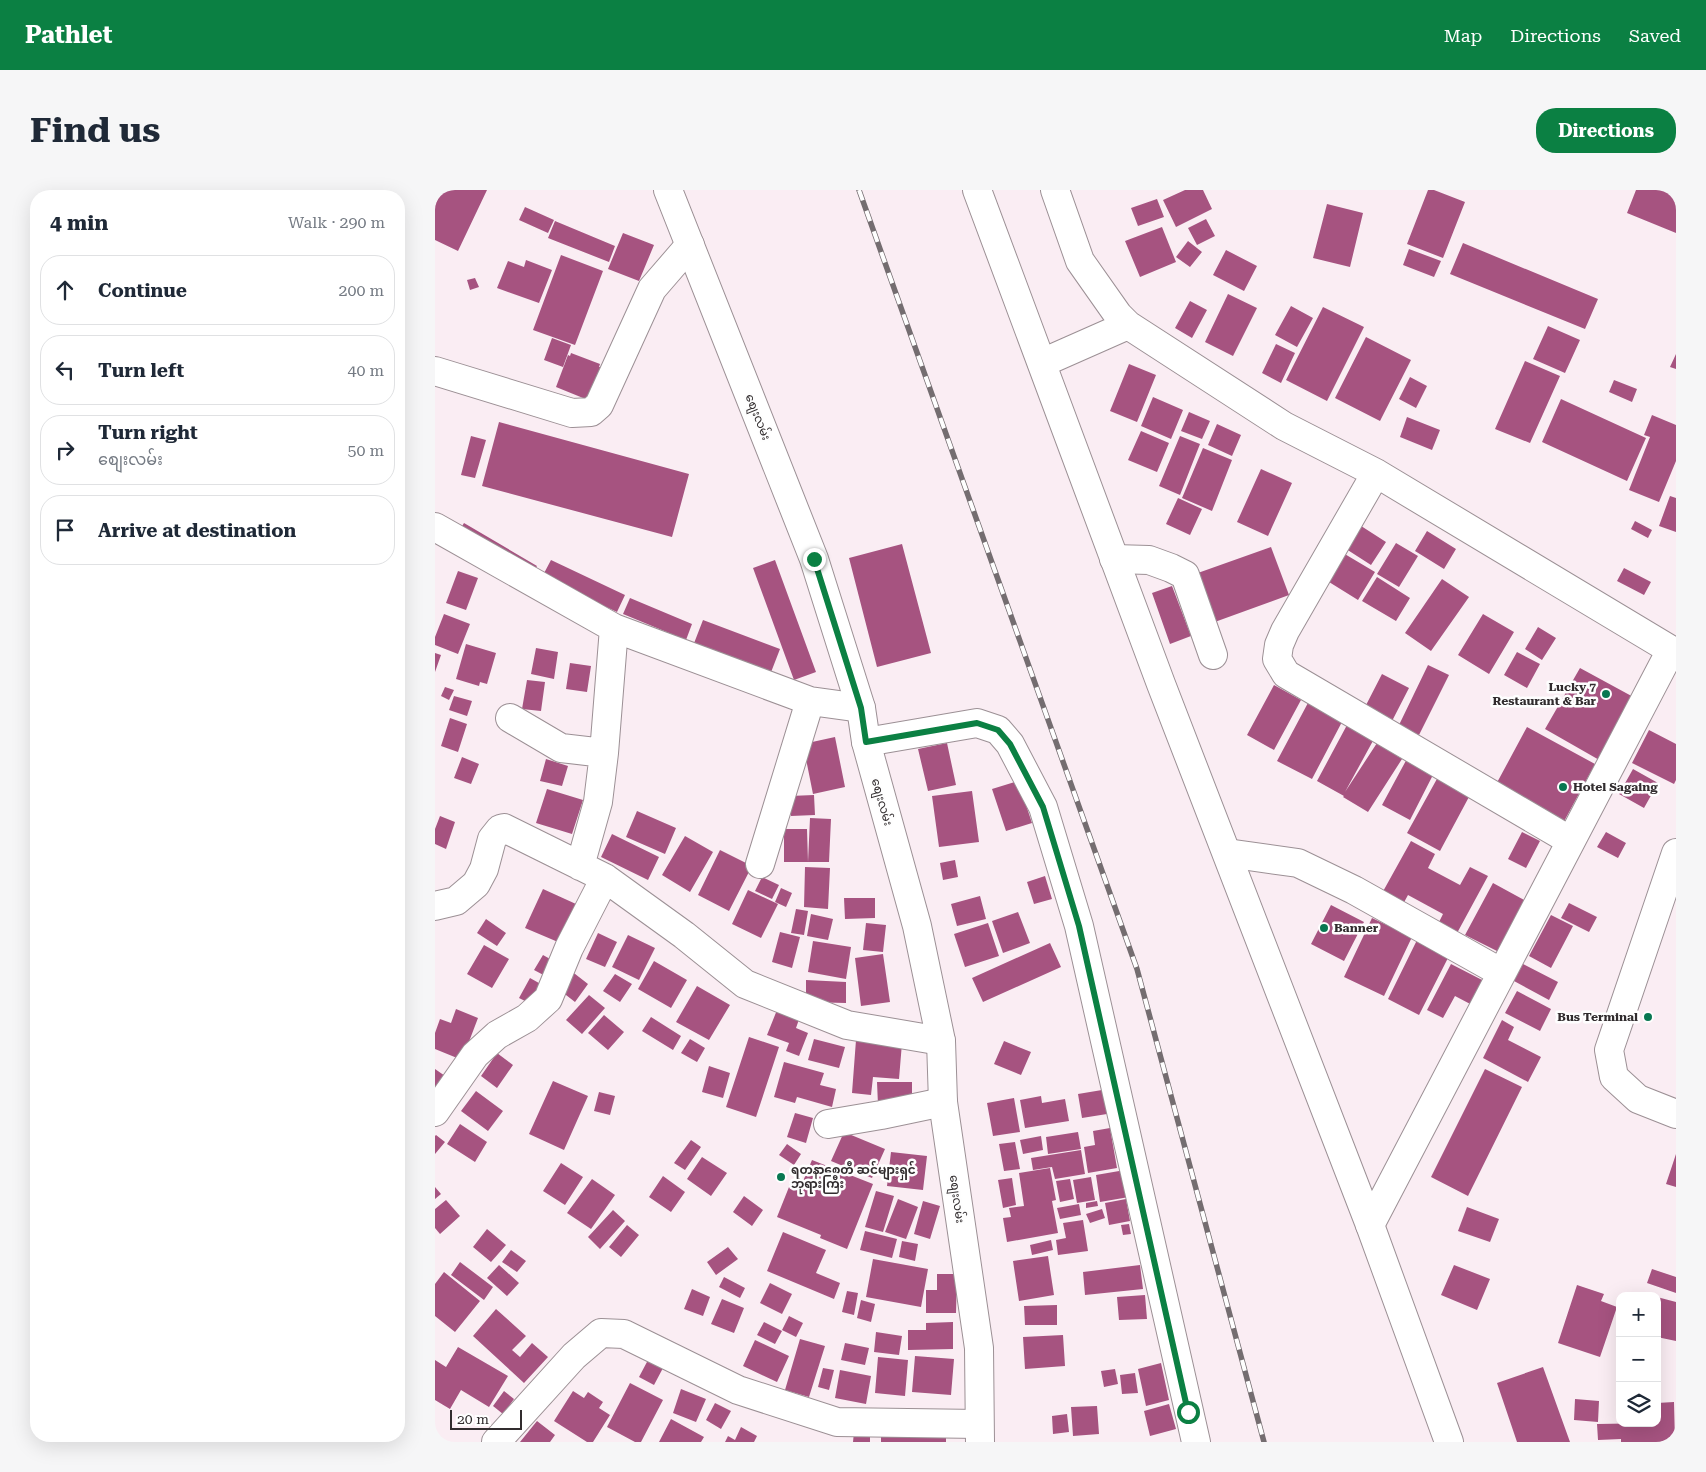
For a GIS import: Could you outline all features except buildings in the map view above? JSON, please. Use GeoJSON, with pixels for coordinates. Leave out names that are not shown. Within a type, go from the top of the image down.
{"type":"FeatureCollection","features":[{"type":"Feature","properties":{"kind":"main road","name":"စျေးလမ်း"},"geometry":{"type":"LineString","coordinates":[[668,190],[814,559],[861,708],[866,742],[917,926],[941,1042],[943,1102],[979,1348],[979,1433]]}},
{"type":"Feature","properties":{"kind":"main road"},"geometry":{"type":"LineString","coordinates":[[977,190],[1114,559],[1370,1225],[1449,1442]]}},
{"type":"Feature","properties":{"kind":"main road"},"geometry":{"type":"LineString","coordinates":[[1055,190],[1081,261],[1118,315],[1128,325],[1283,426],[1376,473],[1673,652],[1571,841],[1370,1225]]}},
{"type":"Feature","properties":{"kind":"main road"},"geometry":{"type":"LineString","coordinates":[[435,371],[572,413],[591,412],[599,405],[652,289],[690,245]]}},
{"type":"Feature","properties":{"kind":"main road"},"geometry":{"type":"LineString","coordinates":[[1042,362],[1128,325]]}},
{"type":"Feature","properties":{"kind":"main road"},"geometry":{"type":"LineString","coordinates":[[1376,473],[1285,631],[1279,645],[1277,659],[1286,674],[1571,841]]}},
{"type":"Feature","properties":{"kind":"main road"},"geometry":{"type":"LineString","coordinates":[[435,527],[614,628],[810,701],[861,708]]}},
{"type":"Feature","properties":{"kind":"main road"},"geometry":{"type":"LineString","coordinates":[[1114,559],[1149,560],[1185,575],[1213,655]]}},
{"type":"Feature","properties":{"kind":"main road"},"geometry":{"type":"LineString","coordinates":[[580,866],[597,802],[604,753],[614,628]]}},
{"type":"Feature","properties":{"kind":"main road"},"geometry":{"type":"LineString","coordinates":[[760,864],[810,701]]}},
{"type":"Feature","properties":{"kind":"main road"},"geometry":{"type":"LineString","coordinates":[[510,718],[561,748],[604,753]]}},
{"type":"Feature","properties":{"kind":"main road"},"geometry":{"type":"LineString","coordinates":[[866,742],[977,723],[998,730],[1010,744],[1043,807],[1079,926],[1197,1442]]}},
{"type":"Feature","properties":{"kind":"main road"},"geometry":{"type":"LineString","coordinates":[[435,906],[456,901],[476,884],[484,869],[492,839],[499,829],[504,828],[605,878],[684,935],[745,984],[847,1025],[941,1042]]}},
{"type":"Feature","properties":{"kind":"main road"},"geometry":{"type":"LineString","coordinates":[[1227,853],[1298,863],[1354,890],[1502,973]]}},
{"type":"Feature","properties":{"kind":"main road"},"geometry":{"type":"LineString","coordinates":[[1676,853],[1609,1050],[1614,1076],[1638,1099],[1676,1114]]}},
{"type":"Feature","properties":{"kind":"main road"},"geometry":{"type":"LineString","coordinates":[[435,1112],[475,1055],[497,1035],[527,1018],[548,998],[569,948],[605,878]]}},
{"type":"Feature","properties":{"kind":"main road"},"geometry":{"type":"LineString","coordinates":[[828,1124],[943,1102]]}},
{"type":"Feature","properties":{"kind":"main road"},"geometry":{"type":"LineString","coordinates":[[496,1442],[574,1356],[601,1333],[624,1334],[738,1390],[837,1422],[979,1433]]}},
{"type":"Feature","properties":{"kind":"railway"},"geometry":{"type":"LineString","coordinates":[[859,190],[1137,969],[1264,1442]]}},
{"type":"Feature","properties":{"kind":"place","name":"Lucky 7 Restaurant & Bar"},"geometry":{"type":"Point","coordinates":[1606,694]}},
{"type":"Feature","properties":{"kind":"place","name":"Hotel Sagaing"},"geometry":{"type":"Point","coordinates":[1563,787]}},
{"type":"Feature","properties":{"kind":"place","name":"Banner"},"geometry":{"type":"Point","coordinates":[1324,928]}},
{"type":"Feature","properties":{"kind":"place","name":"Bus Terminal"},"geometry":{"type":"Point","coordinates":[1648,1017]}},
{"type":"Feature","properties":{"kind":"place","name":"ရတနာစေတီ ဆင်များရှင် ဘုရားကြီး"},"geometry":{"type":"Point","coordinates":[781,1177]}},
{"type":"Feature","properties":{"kind":"route"},"geometry":{"type":"LineString","coordinates":[[814,559],[861,708],[866,742],[977,723],[998,730],[1010,744],[1043,807],[1079,926],[1188,1412]]}}]}
